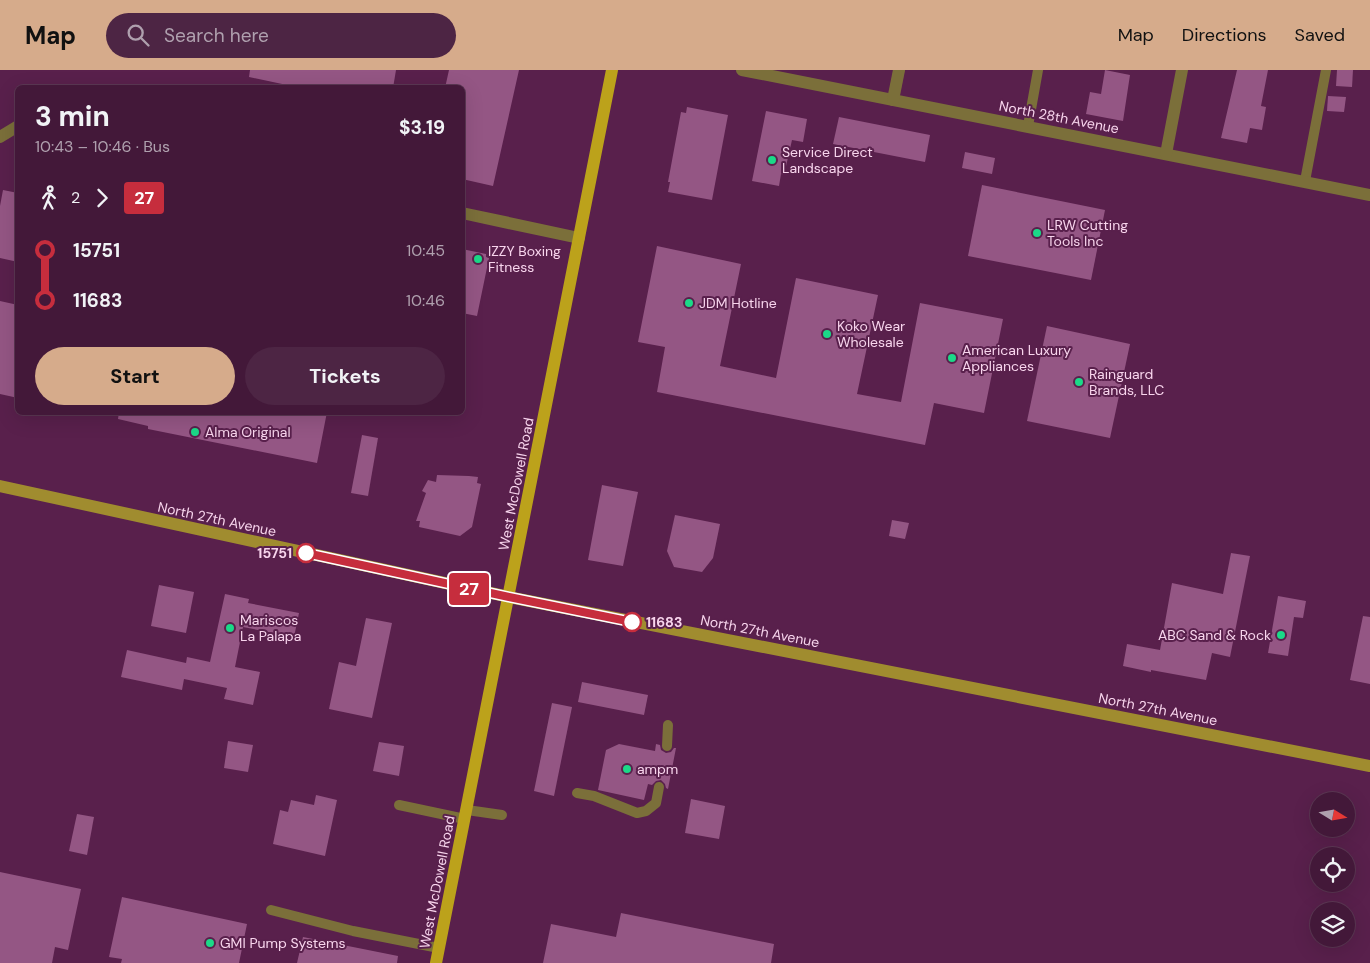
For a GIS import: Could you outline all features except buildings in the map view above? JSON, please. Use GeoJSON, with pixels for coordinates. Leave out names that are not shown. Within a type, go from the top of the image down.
{"type":"FeatureCollection","features":[{"type":"Feature","properties":{"kind":"main road","name":"West McDowell Road"},"geometry":{"type":"LineString","coordinates":[[436,963],[612,70]]}},
{"type":"Feature","properties":{"kind":"main road","name":"North 27th Avenue"},"geometry":{"type":"LineString","coordinates":[[0,486],[509,597],[1370,766]]}},
{"type":"Feature","properties":{"kind":"street","name":"North 28th Avenue"},"geometry":{"type":"LineString","coordinates":[[742,70],[759,71],[893,100],[1370,194]]}},
{"type":"Feature","properties":{"kind":"street"},"geometry":{"type":"LineString","coordinates":[[893,100],[899,70]]}},
{"type":"Feature","properties":{"kind":"street"},"geometry":{"type":"LineString","coordinates":[[1166,154],[1182,70]]}},
{"type":"Feature","properties":{"kind":"street"},"geometry":{"type":"LineString","coordinates":[[0,137],[15,128]]}},
{"type":"Feature","properties":{"kind":"street"},"geometry":{"type":"LineString","coordinates":[[465,215],[579,238]]}},
{"type":"Feature","properties":{"kind":"lane"},"geometry":{"type":"LineString","coordinates":[[1028,126],[1038,70]]}},
{"type":"Feature","properties":{"kind":"lane"},"geometry":{"type":"LineString","coordinates":[[1305,181],[1326,70]]}},
{"type":"Feature","properties":{"kind":"lane"},"geometry":{"type":"LineString","coordinates":[[667,746],[668,725]]}},
{"type":"Feature","properties":{"kind":"lane"},"geometry":{"type":"LineString","coordinates":[[577,793],[594,796],[637,813],[646,811],[656,803],[659,787]]}},
{"type":"Feature","properties":{"kind":"lane"},"geometry":{"type":"LineString","coordinates":[[399,805],[466,814],[502,815]]}},
{"type":"Feature","properties":{"kind":"lane"},"geometry":{"type":"LineString","coordinates":[[271,910],[353,931],[439,948]]}},
{"type":"Feature","properties":{"kind":"bus line","name":"27"},"geometry":{"type":"LineString","coordinates":[[306,553],[632,622]]}},
{"type":"Feature","properties":{"kind":"place","name":"Service Direct Landscape"},"geometry":{"type":"Point","coordinates":[772,160]}},
{"type":"Feature","properties":{"kind":"place","name":"LRW Cutting Tools Inc"},"geometry":{"type":"Point","coordinates":[1037,233]}},
{"type":"Feature","properties":{"kind":"place","name":"IZZY Boxing Fitness"},"geometry":{"type":"Point","coordinates":[478,259]}},
{"type":"Feature","properties":{"kind":"place","name":"JDM Hotline"},"geometry":{"type":"Point","coordinates":[689,303]}},
{"type":"Feature","properties":{"kind":"place","name":"Koko Wear Wholesale"},"geometry":{"type":"Point","coordinates":[827,334]}},
{"type":"Feature","properties":{"kind":"place","name":"American Luxury Appliances"},"geometry":{"type":"Point","coordinates":[952,358]}},
{"type":"Feature","properties":{"kind":"place","name":"Rainguard Brands, LLC"},"geometry":{"type":"Point","coordinates":[1079,382]}},
{"type":"Feature","properties":{"kind":"place","name":"Alma Original"},"geometry":{"type":"Point","coordinates":[195,432]}},
{"type":"Feature","properties":{"kind":"place","name":"15751"},"geometry":{"type":"Point","coordinates":[306,553]}},
{"type":"Feature","properties":{"kind":"place","name":"11683"},"geometry":{"type":"Point","coordinates":[632,622]}},
{"type":"Feature","properties":{"kind":"place","name":"Mariscos La Palapa"},"geometry":{"type":"Point","coordinates":[230,628]}},
{"type":"Feature","properties":{"kind":"place","name":"ABC Sand & Rock"},"geometry":{"type":"Point","coordinates":[1281,635]}},
{"type":"Feature","properties":{"kind":"place","name":"ampm"},"geometry":{"type":"Point","coordinates":[627,769]}},
{"type":"Feature","properties":{"kind":"place","name":"GMI Pump Systems"},"geometry":{"type":"Point","coordinates":[210,943]}}]}
